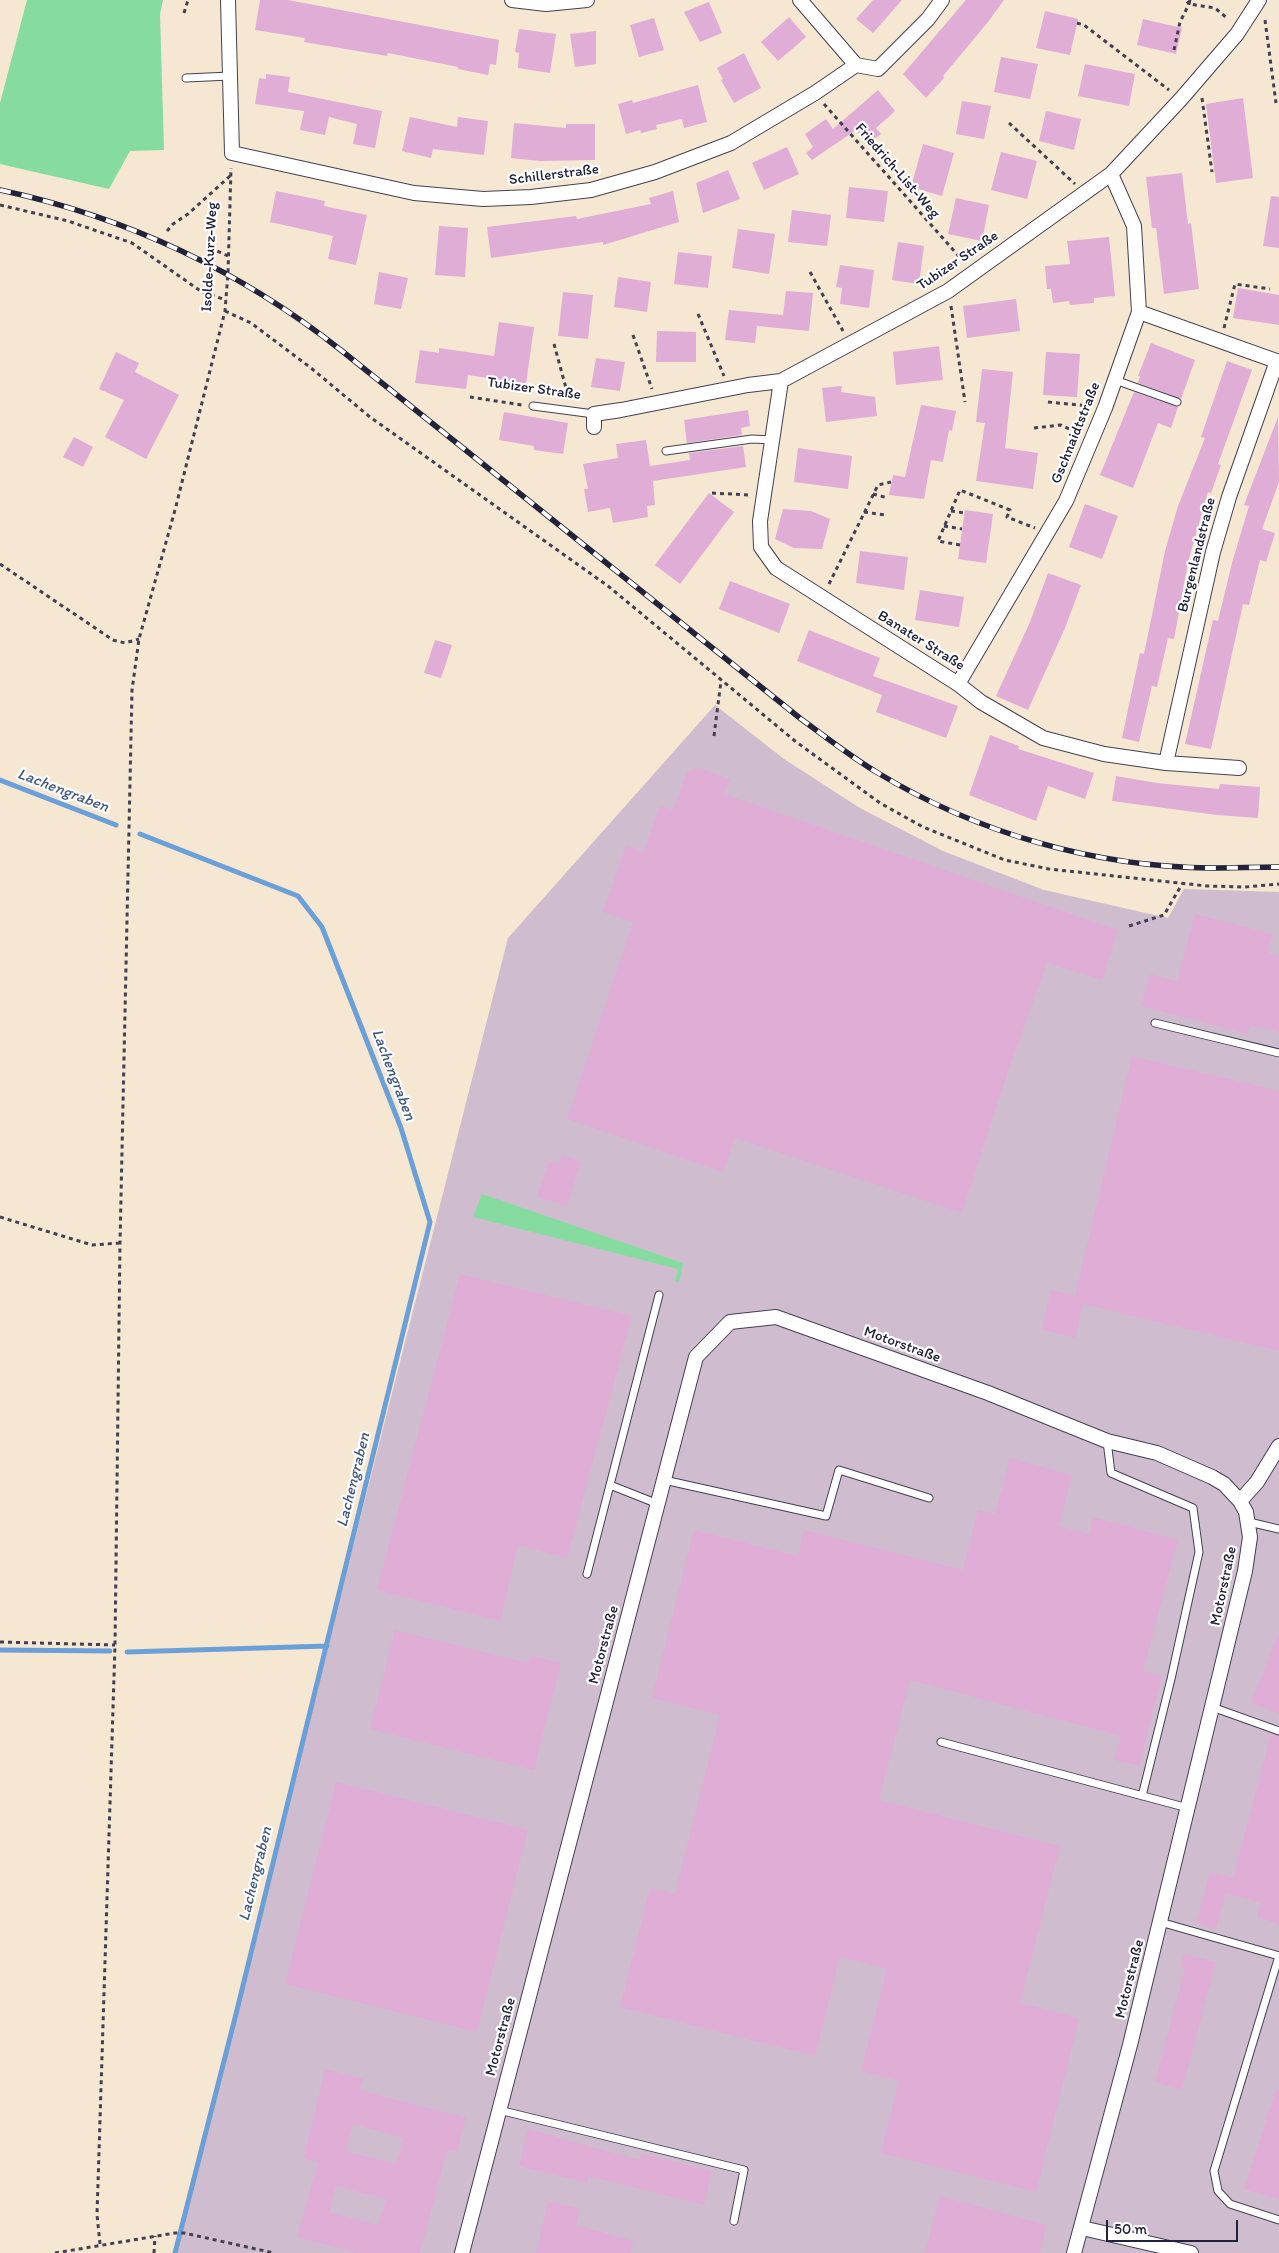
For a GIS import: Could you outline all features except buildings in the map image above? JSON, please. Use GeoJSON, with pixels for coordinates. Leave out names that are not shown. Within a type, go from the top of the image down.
{"type":"FeatureCollection","features":[{"type":"Feature","properties":{"kind":"street"},"geometry":{"type":"LineString","coordinates":[[228,0],[232,153]]}},
{"type":"Feature","properties":{"kind":"street"},"geometry":{"type":"LineString","coordinates":[[512,0],[546,4],[587,0]]}},
{"type":"Feature","properties":{"kind":"street"},"geometry":{"type":"LineString","coordinates":[[800,0],[856,65],[878,69],[928,19],[942,0]]}},
{"type":"Feature","properties":{"kind":"street","name":"Tubizer Straße"},"geometry":{"type":"LineString","coordinates":[[594,420],[656,404],[729,389],[782,381],[948,291],[1111,174],[1199,78],[1240,29],[1259,0]]}},
{"type":"Feature","properties":{"kind":"street","name":"Schillerstraße"},"geometry":{"type":"LineString","coordinates":[[232,153],[414,192],[483,199],[530,197],[591,190],[655,172],[731,143],[815,93],[856,65]]}},
{"type":"Feature","properties":{"kind":"street","name":"Gschnaidtstraße"},"geometry":{"type":"LineString","coordinates":[[958,684],[1066,501],[1105,408],[1139,312],[1134,226],[1111,174]]}},
{"type":"Feature","properties":{"kind":"street"},"geometry":{"type":"LineString","coordinates":[[1139,312],[1278,362]]}},
{"type":"Feature","properties":{"kind":"street","name":"Burgenlandstraße"},"geometry":{"type":"LineString","coordinates":[[1166,763],[1213,552],[1229,497],[1278,362]]}},
{"type":"Feature","properties":{"kind":"street","name":"Banater Straße"},"geometry":{"type":"LineString","coordinates":[[782,381],[760,521],[761,547],[776,568],[958,684],[981,702],[1043,738],[1104,754],[1166,763],[1239,768]]}},
{"type":"Feature","properties":{"kind":"street","name":"Motorstraße"},"geometry":{"type":"LineString","coordinates":[[462,2253],[696,1357],[730,1322],[776,1317],[988,1393],[1107,1441],[1157,1453],[1182,1463],[1224,1484],[1240,1501],[1249,1522],[1249,1550],[1188,1808],[1082,2228],[1074,2253]]}},
{"type":"Feature","properties":{"kind":"street"},"geometry":{"type":"LineString","coordinates":[[1240,1501],[1257,1482],[1279,1446]]}},
{"type":"Feature","properties":{"kind":"street"},"geometry":{"type":"LineString","coordinates":[[1082,2228],[1190,2253]]}},
{"type":"Feature","properties":{"kind":"lane"},"geometry":{"type":"LineString","coordinates":[[186,78],[230,76]]}},
{"type":"Feature","properties":{"kind":"lane"},"geometry":{"type":"LineString","coordinates":[[1115,380],[1177,402]]}},
{"type":"Feature","properties":{"kind":"lane","name":"Tubizer Straße"},"geometry":{"type":"LineString","coordinates":[[533,406],[572,412],[594,420]]}},
{"type":"Feature","properties":{"kind":"lane"},"geometry":{"type":"LineString","coordinates":[[666,451],[752,439],[773,440]]}},
{"type":"Feature","properties":{"kind":"lane"},"geometry":{"type":"LineString","coordinates":[[1155,1023],[1279,1053]]}},
{"type":"Feature","properties":{"kind":"lane"},"geometry":{"type":"LineString","coordinates":[[587,1574],[658,1295]]}},
{"type":"Feature","properties":{"kind":"lane"},"geometry":{"type":"LineString","coordinates":[[1107,1441],[1111,1473],[1193,1508],[1199,1552],[1171,1679],[1142,1796]]}},
{"type":"Feature","properties":{"kind":"lane"},"geometry":{"type":"LineString","coordinates":[[664,1480],[826,1516],[839,1470],[928,1498]]}},
{"type":"Feature","properties":{"kind":"lane"},"geometry":{"type":"LineString","coordinates":[[610,1485],[658,1504]]}},
{"type":"Feature","properties":{"kind":"lane"},"geometry":{"type":"LineString","coordinates":[[1249,1522],[1279,1529]]}},
{"type":"Feature","properties":{"kind":"lane"},"geometry":{"type":"LineString","coordinates":[[1212,1707],[1279,1731]]}},
{"type":"Feature","properties":{"kind":"lane"},"geometry":{"type":"LineString","coordinates":[[941,1742],[1188,1808]]}},
{"type":"Feature","properties":{"kind":"lane"},"geometry":{"type":"LineString","coordinates":[[1160,1922],[1278,1956],[1214,2171],[1218,2191],[1230,2204],[1279,2220]]}},
{"type":"Feature","properties":{"kind":"lane"},"geometry":{"type":"LineString","coordinates":[[499,2110],[744,2170],[734,2222]]}},
{"type":"Feature","properties":{"kind":"path"},"geometry":{"type":"LineString","coordinates":[[184,13],[188,0]]}},
{"type":"Feature","properties":{"kind":"path"},"geometry":{"type":"LineString","coordinates":[[1186,0],[1215,8],[1240,29]]}},
{"type":"Feature","properties":{"kind":"path"},"geometry":{"type":"LineString","coordinates":[[1174,50],[1180,22],[1190,2]]}},
{"type":"Feature","properties":{"kind":"path"},"geometry":{"type":"LineString","coordinates":[[1264,19],[1276,103]]}},
{"type":"Feature","properties":{"kind":"path"},"geometry":{"type":"LineString","coordinates":[[1077,23],[1084,25],[1181,99]]}},
{"type":"Feature","properties":{"kind":"path"},"geometry":{"type":"LineString","coordinates":[[1199,78],[1212,172]]}},
{"type":"Feature","properties":{"kind":"path","name":"Friedrich-List-Weg"},"geometry":{"type":"LineString","coordinates":[[815,93],[964,263]]}},
{"type":"Feature","properties":{"kind":"path"},"geometry":{"type":"LineString","coordinates":[[1009,123],[1084,193]]}},
{"type":"Feature","properties":{"kind":"path","name":"Isolde-Kurz-Weg"},"geometry":{"type":"LineString","coordinates":[[100,2244],[97,2215],[115,1645],[120,1243],[132,690],[140,639],[175,510],[225,311],[232,153]]}},
{"type":"Feature","properties":{"kind":"path"},"geometry":{"type":"LineString","coordinates":[[167,231],[231,176]]}},
{"type":"Feature","properties":{"kind":"path"},"geometry":{"type":"LineString","coordinates":[[0,205],[68,221],[132,243],[202,292],[226,300]]}},
{"type":"Feature","properties":{"kind":"path"},"geometry":{"type":"LineString","coordinates":[[212,252],[213,249],[228,256]]}},
{"type":"Feature","properties":{"kind":"path"},"geometry":{"type":"LineString","coordinates":[[810,272],[851,345]]}},
{"type":"Feature","properties":{"kind":"path"},"geometry":{"type":"LineString","coordinates":[[1221,341],[1234,284],[1270,289]]}},
{"type":"Feature","properties":{"kind":"path"},"geometry":{"type":"LineString","coordinates":[[948,291],[965,402]]}},
{"type":"Feature","properties":{"kind":"path"},"geometry":{"type":"LineString","coordinates":[[225,311],[251,323],[394,435],[608,586],[794,741],[880,803],[923,827],[1005,860],[1049,869],[1182,884],[1245,887],[1279,884]]}},
{"type":"Feature","properties":{"kind":"path"},"geometry":{"type":"LineString","coordinates":[[698,314],[729,389]]}},
{"type":"Feature","properties":{"kind":"path"},"geometry":{"type":"LineString","coordinates":[[633,335],[656,404]]}},
{"type":"Feature","properties":{"kind":"path"},"geometry":{"type":"LineString","coordinates":[[554,344],[572,412]]}},
{"type":"Feature","properties":{"kind":"path","name":"Tubizer Straße"},"geometry":{"type":"LineString","coordinates":[[470,397],[533,406]]}},
{"type":"Feature","properties":{"kind":"path"},"geometry":{"type":"LineString","coordinates":[[1048,402],[1105,408]]}},
{"type":"Feature","properties":{"kind":"path"},"geometry":{"type":"LineString","coordinates":[[1034,428],[1061,425],[1092,439]]}},
{"type":"Feature","properties":{"kind":"path"},"geometry":{"type":"LineString","coordinates":[[822,598],[878,485],[891,482]]}},
{"type":"Feature","properties":{"kind":"path"},"geometry":{"type":"LineString","coordinates":[[960,545],[938,541],[960,490],[1010,510],[1007,517],[1047,532]]}},
{"type":"Feature","properties":{"kind":"path"},"geometry":{"type":"LineString","coordinates":[[712,493],[764,495]]}},
{"type":"Feature","properties":{"kind":"path"},"geometry":{"type":"LineString","coordinates":[[873,494],[888,498]]}},
{"type":"Feature","properties":{"kind":"path"},"geometry":{"type":"LineString","coordinates":[[951,511],[964,513]]}},
{"type":"Feature","properties":{"kind":"path"},"geometry":{"type":"LineString","coordinates":[[864,512],[885,515]]}},
{"type":"Feature","properties":{"kind":"path"},"geometry":{"type":"LineString","coordinates":[[944,526],[962,529]]}},
{"type":"Feature","properties":{"kind":"path"},"geometry":{"type":"LineString","coordinates":[[0,564],[113,640],[125,643],[140,639]]}},
{"type":"Feature","properties":{"kind":"path"},"geometry":{"type":"LineString","coordinates":[[714,736],[721,681]]}},
{"type":"Feature","properties":{"kind":"path"},"geometry":{"type":"LineString","coordinates":[[1129,926],[1164,915],[1182,884]]}},
{"type":"Feature","properties":{"kind":"path"},"geometry":{"type":"LineString","coordinates":[[0,1217],[92,1245],[120,1243]]}},
{"type":"Feature","properties":{"kind":"path"},"geometry":{"type":"LineString","coordinates":[[0,1642],[115,1645]]}},
{"type":"Feature","properties":{"kind":"path"},"geometry":{"type":"LineString","coordinates":[[55,2253],[175,2233],[184,2233],[274,2253]]}},
{"type":"Feature","properties":{"kind":"path"},"geometry":{"type":"LineString","coordinates":[[154,2253],[155,2236]]}},
{"type":"Feature","properties":{"kind":"shaded area"},"geometry":{"type":"Polygon","coordinates":[[[715,705],[784,759],[860,808],[943,851],[1044,890],[1168,918],[1184,889],[1279,892],[1279,2253],[173,2253],[508,938],[715,705]]]}},
{"type":"Feature","properties":{"kind":"green space"},"geometry":{"type":"Polygon","coordinates":[[[27,0],[163,0],[160,14],[164,150],[130,151],[109,189],[0,164],[0,103],[27,0]]]}},
{"type":"Feature","properties":{"kind":"green space"},"geometry":{"type":"Polygon","coordinates":[[[482,1194],[683,1263],[679,1282],[675,1281],[678,1269],[473,1217],[482,1194]]]}},
{"type":"Feature","properties":{"kind":"waterway","name":"Lachengraben"},"geometry":{"type":"LineString","coordinates":[[0,780],[116,825]]}},
{"type":"Feature","properties":{"kind":"waterway","name":"Lachengraben"},"geometry":{"type":"LineString","coordinates":[[140,834],[298,896],[322,927],[401,1128],[430,1222],[236,2014],[175,2253]]}},
{"type":"Feature","properties":{"kind":"waterway"},"geometry":{"type":"LineString","coordinates":[[127,1652],[327,1646]]}},
{"type":"Feature","properties":{"kind":"waterway"},"geometry":{"type":"LineString","coordinates":[[0,1650],[110,1651]]}},
{"type":"Feature","properties":{"kind":"railway"},"geometry":{"type":"LineString","coordinates":[[0,190],[47,201],[137,232],[223,272],[264,296],[342,351],[801,719],[848,754],[916,794],[955,813],[996,829],[1038,843],[1081,853],[1167,866],[1211,868],[1279,867]]}}]}
